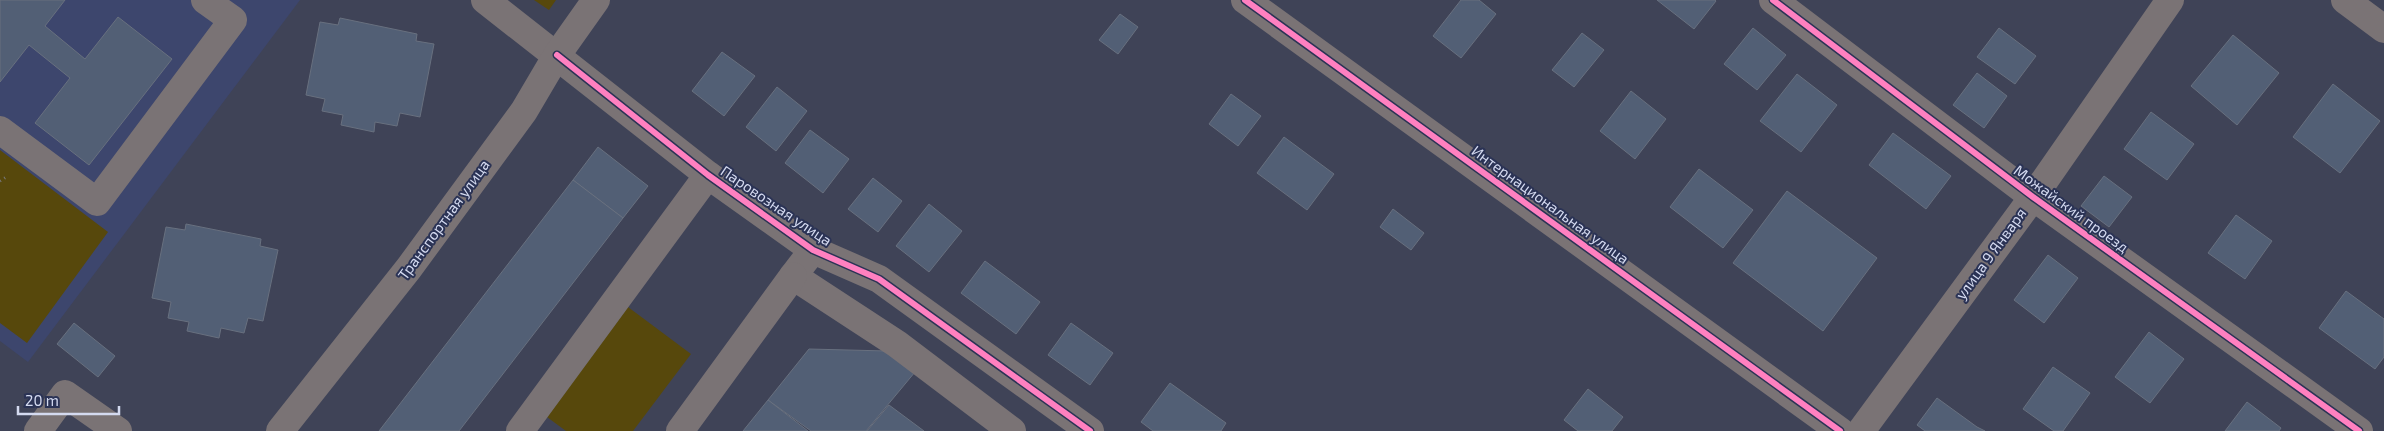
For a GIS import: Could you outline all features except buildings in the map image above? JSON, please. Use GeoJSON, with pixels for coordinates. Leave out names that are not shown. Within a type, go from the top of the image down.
{"type":"FeatureCollection","features":[{"type":"Feature","properties":{"kind":"street"},"geometry":{"type":"LineString","coordinates":[[0,130],[97,202],[233,20],[206,0]]}},
{"type":"Feature","properties":{"kind":"street","name":"Паровозная улица"},"geometry":{"type":"LineString","coordinates":[[485,0],[556,54],[708,176],[813,250],[879,278],[1090,431]]}},
{"type":"Feature","properties":{"kind":"street","name":"Транспортная улица"},"geometry":{"type":"LineString","coordinates":[[280,431],[421,252],[524,111],[556,54],[596,0]]}},
{"type":"Feature","properties":{"kind":"street","name":"Интернациональная улица"},"geometry":{"type":"LineString","coordinates":[[1245,0],[1840,431]]}},
{"type":"Feature","properties":{"kind":"street","name":"Можайский проезд"},"geometry":{"type":"LineString","coordinates":[[1773,0],[2032,198],[2359,431]]}},
{"type":"Feature","properties":{"kind":"street","name":"улица 9 Января"},"geometry":{"type":"LineString","coordinates":[[1861,431],[2032,198],[2170,0]]}},
{"type":"Feature","properties":{"kind":"street"},"geometry":{"type":"LineString","coordinates":[[2344,0],[2384,30]]}},
{"type":"Feature","properties":{"kind":"street"},"geometry":{"type":"LineString","coordinates":[[520,431],[708,176]]}},
{"type":"Feature","properties":{"kind":"street"},"geometry":{"type":"LineString","coordinates":[[680,431],[813,250]]}},
{"type":"Feature","properties":{"kind":"street"},"geometry":{"type":"LineString","coordinates":[[793,276],[898,344],[1012,431]]}},
{"type":"Feature","properties":{"kind":"street"},"geometry":{"type":"LineString","coordinates":[[38,431],[66,394],[118,431]]}},
{"type":"Feature","properties":{"kind":"shaded area"},"geometry":{"type":"Polygon","coordinates":[[[0,0],[300,0],[28,362],[0,341],[0,0]]]}},
{"type":"Feature","properties":{"kind":"shaded area"},"geometry":{"type":"Polygon","coordinates":[[[534,0],[556,0],[549,10],[534,0]]]}},
{"type":"Feature","properties":{"kind":"shaded area"},"geometry":{"type":"Polygon","coordinates":[[[0,150],[108,232],[27,343],[0,323],[0,150]]]}},
{"type":"Feature","properties":{"kind":"shaded area"},"geometry":{"type":"Polygon","coordinates":[[[628,307],[691,354],[633,431],[566,431],[547,417],[628,307]]]}},
{"type":"Feature","properties":{"kind":"cycle path"},"geometry":{"type":"LineString","coordinates":[[1245,0],[1840,431]]}},
{"type":"Feature","properties":{"kind":"cycle path"},"geometry":{"type":"LineString","coordinates":[[1773,0],[2033,197],[2359,431]]}},
{"type":"Feature","properties":{"kind":"cycle path"},"geometry":{"type":"LineString","coordinates":[[557,55],[708,175],[813,250],[879,279],[1090,431]]}}]}
